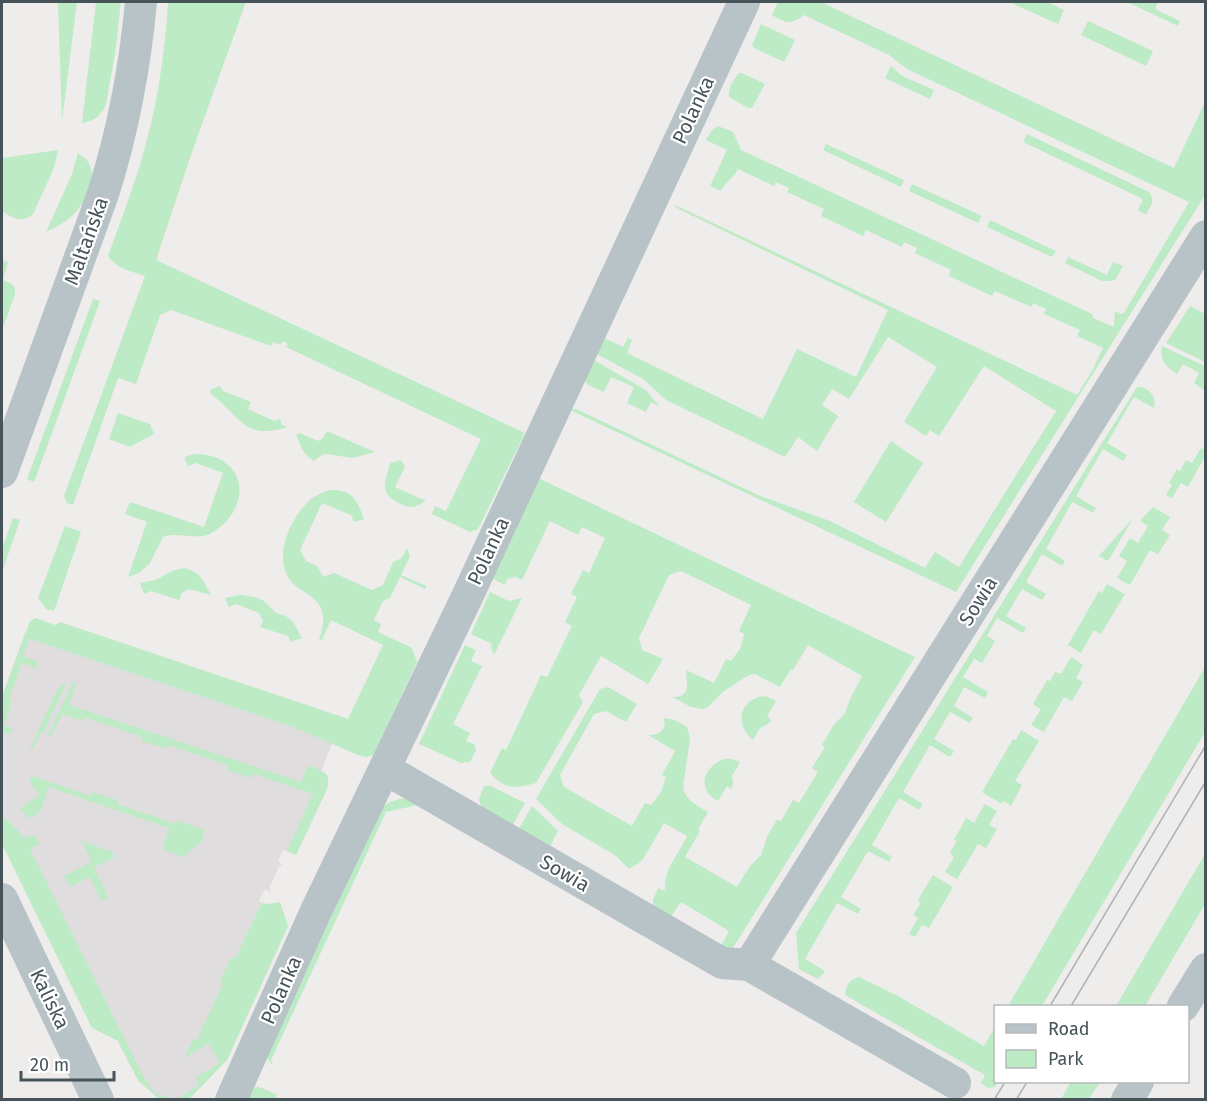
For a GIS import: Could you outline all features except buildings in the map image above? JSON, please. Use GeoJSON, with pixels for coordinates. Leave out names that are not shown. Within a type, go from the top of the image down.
{"type":"FeatureCollection","features":[{"type":"Feature","properties":{"kind":"street","name":"Maltańska"},"geometry":{"type":"LineString","coordinates":[[2,472],[104,194],[115,158],[134,69],[141,2]]}},
{"type":"Feature","properties":{"kind":"street","name":"Polanka"},"geometry":{"type":"LineString","coordinates":[[231,1100],[316,911],[467,597],[744,2]]}},
{"type":"Feature","properties":{"kind":"street","name":"Sowia"},"geometry":{"type":"LineString","coordinates":[[749,965],[1206,236]]}},
{"type":"Feature","properties":{"kind":"street","name":"Sowia"},"geometry":{"type":"LineString","coordinates":[[385,769],[722,963],[749,965],[955,1083]]}},
{"type":"Feature","properties":{"kind":"street","name":"Kaliska"},"geometry":{"type":"LineString","coordinates":[[2,899],[98,1100]]}},
{"type":"Feature","properties":{"kind":"street"},"geometry":{"type":"LineString","coordinates":[[1184,1005],[1206,969]]}},
{"type":"Feature","properties":{"kind":"street"},"geometry":{"type":"LineString","coordinates":[[1127,1100],[1137,1083]]}},
{"type":"Feature","properties":{"kind":"shaded area"},"geometry":{"type":"Polygon","coordinates":[[[25,633],[335,737],[321,771],[328,778],[327,789],[296,855],[283,850],[278,861],[282,866],[280,865],[269,888],[270,891],[265,889],[259,901],[262,903],[249,929],[280,944],[227,1060],[189,1099],[159,1099],[138,1080],[2,818],[2,697],[25,633]]]}},
{"type":"Feature","properties":{"kind":"green space"},"geometry":{"type":"Polygon","coordinates":[[[58,2],[77,2],[62,120],[58,2]]]}},
{"type":"Feature","properties":{"kind":"green space"},"geometry":{"type":"Polygon","coordinates":[[[96,2],[121,2],[106,104],[97,117],[82,123],[96,2]]]}},
{"type":"Feature","properties":{"kind":"green space"},"geometry":{"type":"Polygon","coordinates":[[[168,2],[246,2],[156,260],[525,433],[478,529],[470,532],[432,514],[435,506],[446,511],[481,439],[286,347],[288,344],[283,341],[280,345],[273,342],[271,346],[171,310],[160,315],[136,384],[118,378],[73,505],[67,503],[64,496],[145,276],[120,267],[108,256],[140,165],[151,125],[165,43],[168,2]]]}},
{"type":"Feature","properties":{"kind":"green space"},"geometry":{"type":"Polygon","coordinates":[[[778,2],[823,2],[1174,168],[1205,102],[1205,195],[956,592],[568,409],[576,409],[760,496],[830,521],[925,568],[935,552],[959,567],[1056,411],[984,366],[939,436],[930,430],[926,436],[904,422],[937,367],[888,337],[849,399],[832,389],[822,405],[838,416],[817,451],[798,437],[785,457],[666,400],[643,379],[595,353],[602,337],[623,347],[628,338],[632,340],[627,353],[763,419],[797,349],[856,377],[888,310],[689,214],[675,205],[1077,395],[1093,369],[1103,348],[1077,336],[1080,330],[1044,314],[1046,309],[1033,303],[1031,307],[995,291],[992,296],[949,276],[951,270],[915,253],[917,248],[904,242],[902,247],[866,230],[863,236],[821,216],[824,209],[787,192],[789,188],[776,182],[774,186],[738,169],[721,191],[710,186],[727,150],[706,140],[712,130],[718,126],[733,132],[741,150],[1092,314],[1093,318],[1114,327],[1115,311],[1124,313],[1189,202],[907,69],[889,55],[804,15],[793,21],[780,20],[772,15],[778,2]]]}},
{"type":"Feature","properties":{"kind":"green space"},"geometry":{"type":"Polygon","coordinates":[[[1009,2],[1047,2],[1064,10],[1058,24],[1009,2]]]}},
{"type":"Feature","properties":{"kind":"green space"},"geometry":{"type":"Polygon","coordinates":[[[1127,2],[1158,2],[1155,9],[1180,21],[1178,26],[1127,2]]]}},
{"type":"Feature","properties":{"kind":"green space"},"geometry":{"type":"Polygon","coordinates":[[[1088,21],[1153,51],[1146,66],[1081,35],[1088,21]]]}},
{"type":"Feature","properties":{"kind":"green space"},"geometry":{"type":"Polygon","coordinates":[[[761,24],[795,40],[784,62],[752,45],[761,24]]]}},
{"type":"Feature","properties":{"kind":"green space"},"geometry":{"type":"Polygon","coordinates":[[[891,66],[902,76],[934,90],[930,99],[885,78],[891,66]]]}},
{"type":"Feature","properties":{"kind":"green space"},"geometry":{"type":"Polygon","coordinates":[[[739,73],[765,84],[752,108],[729,97],[731,84],[739,73]]]}},
{"type":"Feature","properties":{"kind":"green space"},"geometry":{"type":"Polygon","coordinates":[[[1027,134],[1149,192],[1152,201],[1146,215],[1138,210],[1143,199],[1023,142],[1027,134]]]}},
{"type":"Feature","properties":{"kind":"green space"},"geometry":{"type":"Polygon","coordinates":[[[826,144],[904,180],[901,187],[823,150],[826,144]]]}},
{"type":"Feature","properties":{"kind":"green space"},"geometry":{"type":"Polygon","coordinates":[[[58,150],[54,168],[33,214],[21,219],[13,218],[2,211],[2,158],[58,150]]]}},
{"type":"Feature","properties":{"kind":"green space"},"geometry":{"type":"Polygon","coordinates":[[[78,153],[87,161],[91,169],[92,178],[88,194],[73,215],[46,232],[72,174],[78,153]]]}},
{"type":"Feature","properties":{"kind":"green space"},"geometry":{"type":"Polygon","coordinates":[[[912,184],[982,216],[978,223],[909,191],[912,184]]]}},
{"type":"Feature","properties":{"kind":"green space"},"geometry":{"type":"Polygon","coordinates":[[[990,220],[1056,251],[1052,257],[987,227],[990,220]]]}},
{"type":"Feature","properties":{"kind":"green space"},"geometry":{"type":"Polygon","coordinates":[[[1068,257],[1107,275],[1113,262],[1123,266],[1115,280],[1102,281],[1065,263],[1068,257]]]}},
{"type":"Feature","properties":{"kind":"green space"},"geometry":{"type":"Polygon","coordinates":[[[2,260],[8,262],[3,280],[12,284],[15,294],[2,330],[2,260]]]}},
{"type":"Feature","properties":{"kind":"green space"},"geometry":{"type":"Polygon","coordinates":[[[93,299],[100,301],[34,482],[27,479],[93,299]]]}},
{"type":"Feature","properties":{"kind":"green space"},"geometry":{"type":"Polygon","coordinates":[[[1190,306],[1205,314],[1205,362],[1166,343],[1190,306]]]}},
{"type":"Feature","properties":{"kind":"green space"},"geometry":{"type":"Polygon","coordinates":[[[1162,346],[1205,366],[1205,391],[1194,383],[1199,373],[1183,364],[1177,374],[1167,365],[1163,359],[1162,346]]]}},
{"type":"Feature","properties":{"kind":"green space"},"geometry":{"type":"Polygon","coordinates":[[[592,359],[646,390],[660,407],[651,402],[646,412],[627,403],[634,387],[611,377],[604,392],[588,385],[583,378],[592,359]]]}},
{"type":"Feature","properties":{"kind":"green space"},"geometry":{"type":"Polygon","coordinates":[[[220,386],[223,391],[251,402],[248,409],[274,421],[280,419],[282,425],[288,427],[273,431],[252,429],[211,394],[210,390],[220,386]]]}},
{"type":"Feature","properties":{"kind":"green space"},"geometry":{"type":"Polygon","coordinates":[[[1137,387],[1151,393],[1154,408],[1134,397],[1107,443],[1127,455],[1123,461],[1103,449],[1076,496],[1096,508],[1093,513],[1072,502],[1046,549],[1065,561],[1062,566],[1042,554],[1026,582],[1046,594],[1042,600],[1022,589],[1006,616],[1026,628],[1023,633],[997,618],[987,636],[995,641],[982,663],[974,659],[963,677],[988,692],[985,698],[964,687],[954,706],[973,718],[970,723],[950,712],[934,739],[954,751],[950,757],[930,745],[903,792],[923,804],[919,810],[899,798],[872,845],[892,857],[889,862],[868,851],[841,897],[861,909],[858,914],[837,903],[805,959],[825,971],[818,979],[799,969],[796,933],[1137,387]]]}},
{"type":"Feature","properties":{"kind":"green space"},"geometry":{"type":"Polygon","coordinates":[[[118,413],[150,424],[154,434],[130,447],[109,439],[118,413]]]}},
{"type":"Feature","properties":{"kind":"green space"},"geometry":{"type":"Polygon","coordinates":[[[327,431],[375,452],[353,458],[326,454],[314,461],[310,459],[296,435],[300,433],[318,441],[327,431]]]}},
{"type":"Feature","properties":{"kind":"green space"},"geometry":{"type":"Polygon","coordinates":[[[891,441],[923,463],[886,522],[854,502],[891,441]]]}},
{"type":"Feature","properties":{"kind":"green space"},"geometry":{"type":"Polygon","coordinates":[[[1201,448],[1205,451],[1205,456],[1188,487],[1181,483],[1172,498],[1166,495],[1172,485],[1169,483],[1177,469],[1180,471],[1186,460],[1192,463],[1201,448]]]}},
{"type":"Feature","properties":{"kind":"green space"},"geometry":{"type":"Polygon","coordinates":[[[195,454],[212,456],[226,463],[234,472],[239,484],[239,496],[235,509],[226,521],[207,535],[163,537],[150,563],[139,573],[128,577],[147,522],[125,514],[130,502],[204,527],[223,473],[196,463],[188,466],[184,457],[195,454]]]}},
{"type":"Feature","properties":{"kind":"green space"},"geometry":{"type":"Polygon","coordinates":[[[401,460],[405,466],[395,487],[426,501],[416,506],[409,507],[401,504],[391,498],[385,489],[390,463],[401,460]]]}},
{"type":"Feature","properties":{"kind":"green space"},"geometry":{"type":"Polygon","coordinates":[[[536,477],[915,657],[731,951],[720,948],[729,931],[681,902],[670,918],[653,905],[658,888],[665,891],[666,876],[687,836],[664,823],[643,859],[629,869],[616,856],[562,824],[536,799],[600,689],[608,687],[637,704],[626,722],[606,711],[594,714],[560,775],[564,787],[632,826],[645,803],[651,805],[661,792],[666,777],[662,775],[675,751],[648,735],[661,731],[665,723],[663,718],[681,723],[687,727],[690,738],[684,792],[696,805],[708,812],[685,857],[737,887],[750,866],[761,855],[767,837],[777,820],[781,821],[793,800],[799,803],[818,772],[812,768],[825,747],[822,745],[833,726],[845,713],[862,676],[808,645],[780,687],[755,674],[749,675],[724,691],[703,709],[691,707],[672,697],[685,693],[686,670],[714,683],[726,659],[731,661],[741,647],[744,634],[739,631],[751,605],[681,571],[669,575],[639,638],[642,650],[663,659],[648,684],[601,656],[579,695],[583,702],[536,783],[511,787],[501,783],[490,773],[502,748],[506,750],[541,675],[547,677],[572,626],[565,622],[577,597],[571,594],[583,570],[589,573],[605,538],[582,527],[578,535],[550,521],[522,580],[516,577],[507,579],[505,585],[489,577],[536,477]]]}},
{"type":"Feature","properties":{"kind":"green space"},"geometry":{"type":"Polygon","coordinates":[[[329,490],[343,491],[353,497],[364,519],[354,522],[351,515],[322,503],[300,550],[306,561],[317,566],[323,577],[334,573],[372,590],[383,585],[393,562],[402,558],[407,548],[410,556],[401,575],[426,586],[425,589],[400,577],[390,598],[383,601],[374,620],[381,624],[378,632],[412,648],[417,662],[374,755],[366,757],[358,755],[293,727],[30,639],[23,656],[38,662],[36,668],[22,663],[9,699],[12,701],[4,725],[13,729],[10,735],[2,731],[2,697],[30,621],[36,618],[55,625],[60,622],[348,719],[383,645],[331,620],[322,640],[319,639],[323,623],[321,608],[315,600],[290,580],[283,560],[286,538],[296,517],[311,499],[329,490]]]}},
{"type":"Feature","properties":{"kind":"green space"},"geometry":{"type":"Polygon","coordinates":[[[1153,507],[1170,517],[1162,530],[1170,535],[1158,554],[1150,550],[1130,585],[1117,578],[1127,561],[1119,556],[1130,538],[1138,543],[1148,526],[1140,521],[1153,507]]]}},
{"type":"Feature","properties":{"kind":"green space"},"geometry":{"type":"Polygon","coordinates":[[[13,518],[20,520],[2,572],[2,549],[13,518]]]}},
{"type":"Feature","properties":{"kind":"green space"},"geometry":{"type":"Polygon","coordinates":[[[1133,518],[1108,561],[1099,556],[1133,518]]]}},
{"type":"Feature","properties":{"kind":"green space"},"geometry":{"type":"Polygon","coordinates":[[[65,526],[81,532],[54,611],[46,609],[38,598],[65,526]]]}},
{"type":"Feature","properties":{"kind":"green space"},"geometry":{"type":"Polygon","coordinates":[[[184,568],[198,574],[211,595],[189,589],[182,593],[179,600],[151,591],[144,594],[140,583],[156,580],[172,571],[184,568]]]}},
{"type":"Feature","properties":{"kind":"green space"},"geometry":{"type":"Polygon","coordinates":[[[1107,584],[1125,594],[1101,634],[1094,630],[1081,653],[1068,645],[1099,591],[1102,593],[1107,584]]]}},
{"type":"Feature","properties":{"kind":"green space"},"geometry":{"type":"Polygon","coordinates":[[[490,592],[509,601],[522,598],[494,655],[492,644],[471,634],[490,592]]]}},
{"type":"Feature","properties":{"kind":"green space"},"geometry":{"type":"Polygon","coordinates":[[[240,595],[264,601],[276,613],[286,616],[293,622],[302,638],[291,642],[288,636],[260,627],[263,621],[259,613],[236,604],[229,607],[225,598],[240,595]]]}},
{"type":"Feature","properties":{"kind":"green space"},"geometry":{"type":"Polygon","coordinates":[[[465,645],[476,650],[471,661],[482,666],[453,724],[470,733],[466,741],[474,744],[476,750],[470,762],[461,763],[419,744],[465,645]]]}},
{"type":"Feature","properties":{"kind":"green space"},"geometry":{"type":"Polygon","coordinates":[[[1071,657],[1083,665],[1076,678],[1083,682],[1072,701],[1064,697],[1044,732],[1031,725],[1041,709],[1033,704],[1047,680],[1050,681],[1055,672],[1061,674],[1071,657]]]}},
{"type":"Feature","properties":{"kind":"green space"},"geometry":{"type":"Polygon","coordinates":[[[1205,667],[1205,732],[1043,1005],[1009,1005],[1205,667]]]}},
{"type":"Feature","properties":{"kind":"green space"},"geometry":{"type":"Polygon","coordinates":[[[67,682],[43,733],[41,732],[32,750],[30,749],[57,690],[67,682]]]}},
{"type":"Feature","properties":{"kind":"green space"},"geometry":{"type":"Polygon","coordinates":[[[73,682],[76,683],[69,705],[301,782],[308,765],[324,773],[328,779],[327,789],[296,855],[287,851],[313,794],[254,774],[252,778],[227,770],[227,765],[169,745],[167,749],[141,741],[142,737],[84,717],[82,721],[62,714],[51,736],[48,735],[73,682]]]}},
{"type":"Feature","properties":{"kind":"green space"},"geometry":{"type":"Polygon","coordinates":[[[763,696],[776,701],[767,716],[771,720],[760,728],[753,740],[743,728],[742,714],[748,703],[763,696]]]}},
{"type":"Feature","properties":{"kind":"green space"},"geometry":{"type":"Polygon","coordinates":[[[1021,730],[1039,741],[1015,781],[1022,785],[1011,806],[1004,801],[1002,804],[982,792],[1013,739],[1016,740],[1021,730]]]}},
{"type":"Feature","properties":{"kind":"green space"},"geometry":{"type":"Polygon","coordinates":[[[724,759],[740,762],[732,776],[731,789],[727,786],[718,801],[707,790],[705,778],[711,767],[724,759]]]}},
{"type":"Feature","properties":{"kind":"green space"},"geometry":{"type":"Polygon","coordinates":[[[32,776],[91,796],[92,792],[118,800],[117,804],[176,824],[177,820],[205,830],[201,842],[183,857],[162,849],[169,828],[48,787],[40,810],[29,818],[20,809],[39,795],[29,780],[32,776]]]}},
{"type":"Feature","properties":{"kind":"green space"},"geometry":{"type":"Polygon","coordinates":[[[484,786],[491,786],[525,803],[511,828],[482,810],[479,799],[484,786]]]}},
{"type":"Feature","properties":{"kind":"green space"},"geometry":{"type":"Polygon","coordinates":[[[406,798],[422,804],[386,812],[271,1060],[273,1065],[267,1056],[381,808],[393,801],[406,798]]]}},
{"type":"Feature","properties":{"kind":"green space"},"geometry":{"type":"Polygon","coordinates":[[[985,804],[997,811],[989,825],[997,829],[986,848],[978,844],[957,879],[945,872],[954,857],[950,853],[957,841],[954,840],[966,818],[974,823],[985,804]]]}},
{"type":"Feature","properties":{"kind":"green space"},"geometry":{"type":"Polygon","coordinates":[[[532,806],[558,831],[548,850],[517,832],[532,806]]]}},
{"type":"Feature","properties":{"kind":"green space"},"geometry":{"type":"Polygon","coordinates":[[[2,816],[24,838],[36,837],[40,844],[30,849],[142,1074],[155,1094],[174,1099],[159,1099],[138,1080],[118,1041],[92,1028],[2,844],[2,816]]]}},
{"type":"Feature","properties":{"kind":"green space"},"geometry":{"type":"Polygon","coordinates":[[[82,841],[112,852],[115,857],[94,867],[108,897],[101,901],[90,877],[70,887],[64,876],[92,862],[82,841]]]}},
{"type":"Feature","properties":{"kind":"green space"},"geometry":{"type":"Polygon","coordinates":[[[1205,854],[1205,904],[1146,1005],[1117,1005],[1205,854]]]}},
{"type":"Feature","properties":{"kind":"green space"},"geometry":{"type":"Polygon","coordinates":[[[933,875],[953,887],[929,928],[922,925],[915,937],[909,934],[918,918],[913,915],[921,903],[918,900],[933,875]]]}},
{"type":"Feature","properties":{"kind":"green space"},"geometry":{"type":"Polygon","coordinates":[[[280,902],[288,926],[227,1060],[189,1099],[176,1099],[199,1085],[196,1077],[220,1063],[208,1043],[184,1059],[193,1039],[197,1040],[199,1037],[223,984],[220,982],[231,957],[235,959],[260,906],[262,903],[280,902]]]}},
{"type":"Feature","properties":{"kind":"green space"},"geometry":{"type":"Polygon","coordinates":[[[859,977],[898,996],[984,1046],[994,1029],[994,1083],[997,1083],[995,1087],[988,1088],[981,1083],[985,1075],[845,995],[846,988],[859,977]]]}},
{"type":"Feature","properties":{"kind":"green space"},"geometry":{"type":"Polygon","coordinates":[[[1070,1083],[1099,1083],[1089,1099],[1061,1099],[1070,1083]]]}},
{"type":"Feature","properties":{"kind":"green space"},"geometry":{"type":"Polygon","coordinates":[[[257,1087],[277,1095],[275,1099],[245,1100],[252,1089],[257,1087]]]}},
{"type":"Feature","properties":{"kind":"tram line"},"geometry":{"type":"LineString","coordinates":[[1051,1005],[1206,745]]}},
{"type":"Feature","properties":{"kind":"tram line"},"geometry":{"type":"LineString","coordinates":[[1072,1005],[1206,781]]}},
{"type":"Feature","properties":{"kind":"tram line"},"geometry":{"type":"LineString","coordinates":[[994,1100],[1004,1083]]}},
{"type":"Feature","properties":{"kind":"tram line"},"geometry":{"type":"LineString","coordinates":[[1016,1100],[1026,1083]]}}]}
